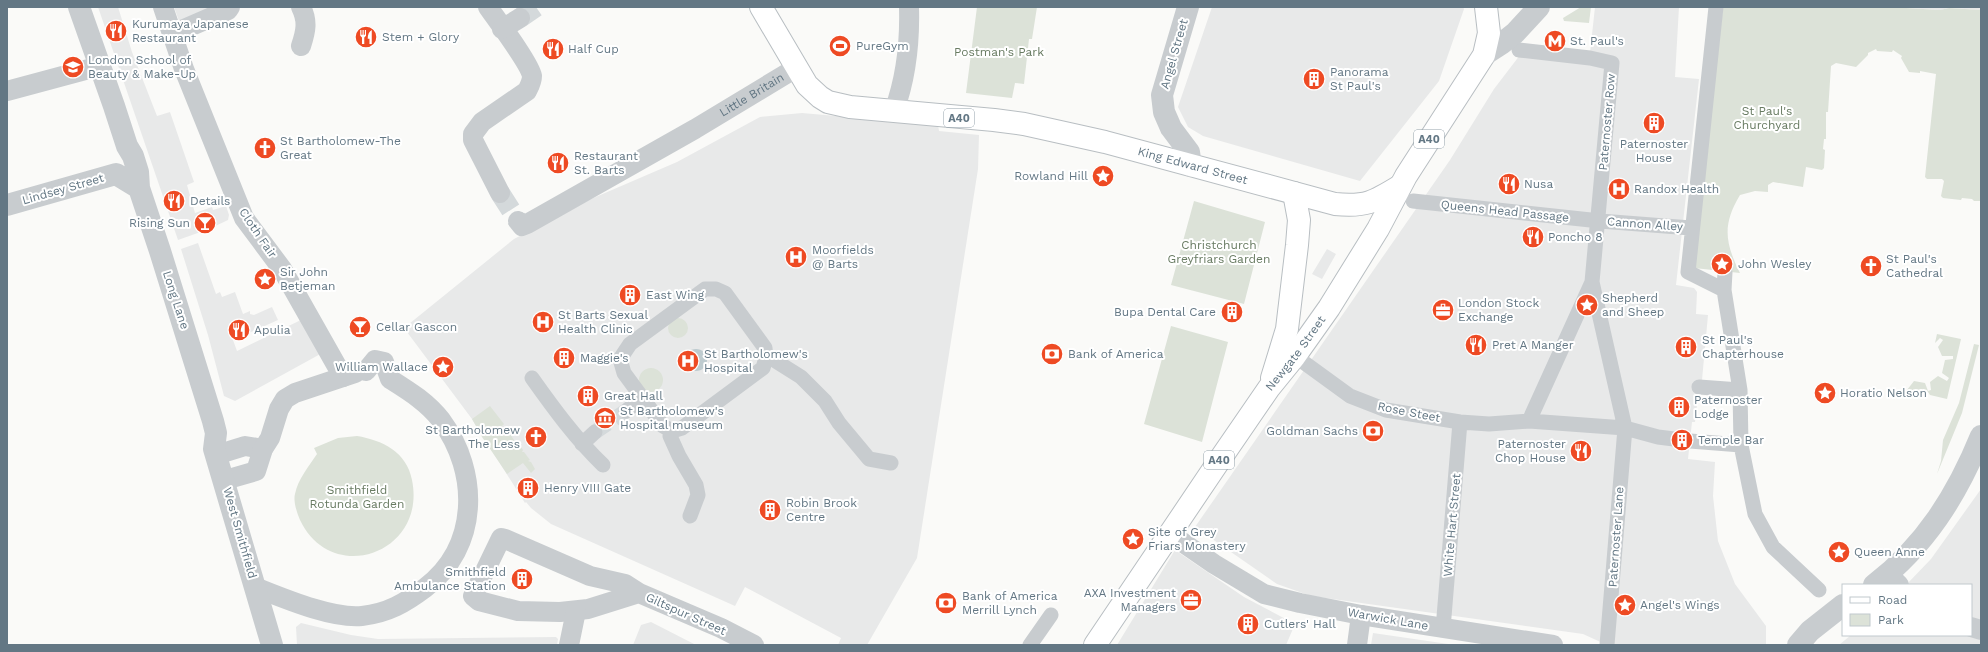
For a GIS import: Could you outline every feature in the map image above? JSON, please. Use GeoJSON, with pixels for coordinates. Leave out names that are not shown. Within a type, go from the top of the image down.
{"type":"FeatureCollection","features":[{"type":"Feature","properties":{"kind":"main road","name":"A40"},"geometry":{"type":"LineString","coordinates":[[761,7],[796,68]]}},
{"type":"Feature","properties":{"kind":"main road","name":"A40"},"geometry":{"type":"LineString","coordinates":[[1484,55],[1489,33],[1486,7]]}},
{"type":"Feature","properties":{"kind":"main road","name":"Newgate Street"},"geometry":{"type":"LineString","coordinates":[[1096,645],[1169,533],[1269,388],[1296,356],[1371,242],[1406,194],[1484,55]]}},
{"type":"Feature","properties":{"kind":"main road","name":"Little Britain"},"geometry":{"type":"LineString","coordinates":[[796,68],[807,84],[820,97],[828,102],[850,107],[894,111]]}},
{"type":"Feature","properties":{"kind":"main road","name":"King Edward Street"},"geometry":{"type":"LineString","coordinates":[[894,111],[1024,124],[1105,142],[1294,193]]}},
{"type":"Feature","properties":{"kind":"main road","name":"A40"},"geometry":{"type":"LineString","coordinates":[[1269,388],[1287,329],[1298,231],[1297,205],[1294,193],[1335,204],[1362,205],[1380,198],[1406,194]]}},
{"type":"Feature","properties":{"kind":"street","name":"Long Lane"},"geometry":{"type":"LineString","coordinates":[[79,7],[127,146],[133,156],[138,172],[139,188],[163,259],[213,421],[216,433],[214,443],[216,455]]}},
{"type":"Feature","properties":{"kind":"street","name":"Cloth Fair"},"geometry":{"type":"LineString","coordinates":[[163,7],[172,37],[244,218],[282,269],[343,377]]}},
{"type":"Feature","properties":{"kind":"street"},"geometry":{"type":"LineString","coordinates":[[172,37],[175,33],[228,10],[230,7]]}},
{"type":"Feature","properties":{"kind":"street"},"geometry":{"type":"LineString","coordinates":[[301,7],[305,16],[306,28],[302,46]]}},
{"type":"Feature","properties":{"kind":"street"},"geometry":{"type":"LineString","coordinates":[[488,7],[524,60],[532,76],[531,84],[527,91],[482,122],[473,134],[474,140],[500,193]]}},
{"type":"Feature","properties":{"kind":"street"},"geometry":{"type":"LineString","coordinates":[[894,111],[908,48],[909,7]]}},
{"type":"Feature","properties":{"kind":"street","name":"Angel Street"},"geometry":{"type":"LineString","coordinates":[[1188,7],[1162,95],[1164,112],[1171,128],[1188,152],[1191,166]]}},
{"type":"Feature","properties":{"kind":"street"},"geometry":{"type":"LineString","coordinates":[[1484,55],[1515,33],[1539,7]]}},
{"type":"Feature","properties":{"kind":"street"},"geometry":{"type":"LineString","coordinates":[[1716,7],[1691,228],[1688,272],[1724,290]]}},
{"type":"Feature","properties":{"kind":"street"},"geometry":{"type":"LineString","coordinates":[[502,29],[520,18]]}},
{"type":"Feature","properties":{"kind":"street","name":"Paternoster Row"},"geometry":{"type":"LineString","coordinates":[[1519,50],[1590,58],[1612,63],[1592,280]]}},
{"type":"Feature","properties":{"kind":"street"},"geometry":{"type":"LineString","coordinates":[[7,91],[100,66]]}},
{"type":"Feature","properties":{"kind":"street","name":"Little Britain"},"geometry":{"type":"LineString","coordinates":[[518,221],[522,226],[527,224],[695,129],[796,68]]}},
{"type":"Feature","properties":{"kind":"street"},"geometry":{"type":"LineString","coordinates":[[116,174],[127,146]]}},
{"type":"Feature","properties":{"kind":"street","name":"Lindsey Street"},"geometry":{"type":"LineString","coordinates":[[7,205],[116,174],[139,188]]}},
{"type":"Feature","properties":{"kind":"street","name":"Queens Head Passage"},"geometry":{"type":"LineString","coordinates":[[1406,194],[1598,221]]}},
{"type":"Feature","properties":{"kind":"street","name":"Cannon Alley"},"geometry":{"type":"LineString","coordinates":[[1598,221],[1691,228]]}},
{"type":"Feature","properties":{"kind":"street"},"geometry":{"type":"LineString","coordinates":[[1725,272],[1724,290],[1740,390],[1741,445],[1755,514],[1773,547],[1819,590]]}},
{"type":"Feature","properties":{"kind":"street"},"geometry":{"type":"LineString","coordinates":[[1529,421],[1592,280]]}},
{"type":"Feature","properties":{"kind":"street","name":"Paternoster Lane"},"geometry":{"type":"LineString","coordinates":[[1592,280],[1625,428],[1607,645]]}},
{"type":"Feature","properties":{"kind":"street"},"geometry":{"type":"LineString","coordinates":[[705,289],[716,289],[725,293],[765,348],[766,358],[763,368],[682,428],[672,431],[663,426],[642,398],[624,374],[620,358],[630,344],[705,289]]}},
{"type":"Feature","properties":{"kind":"street","name":"Rose Steet"},"geometry":{"type":"LineString","coordinates":[[1296,356],[1350,396],[1386,410],[1460,422],[1489,424],[1529,421],[1625,428],[1658,437],[1674,439]]}},
{"type":"Feature","properties":{"kind":"street"},"geometry":{"type":"LineString","coordinates":[[766,358],[774,360],[801,377],[825,401],[839,423],[869,459],[891,463]]}},
{"type":"Feature","properties":{"kind":"street","name":"West Smithfield"},"geometry":{"type":"LineString","coordinates":[[224,480],[256,471],[263,449],[270,438],[279,409],[285,399],[295,393],[366,371],[372,380],[378,382],[390,379],[424,401],[441,421],[461,455],[468,482],[467,523],[462,537],[451,561],[434,581],[406,603],[362,616],[327,611],[255,587]]}},
{"type":"Feature","properties":{"kind":"street"},"geometry":{"type":"LineString","coordinates":[[532,378],[555,411],[582,444],[603,465]]}},
{"type":"Feature","properties":{"kind":"street"},"geometry":{"type":"LineString","coordinates":[[1699,387],[1740,390]]}},
{"type":"Feature","properties":{"kind":"street"},"geometry":{"type":"LineString","coordinates":[[626,411],[642,398]]}},
{"type":"Feature","properties":{"kind":"street","name":"White Hart Street"},"geometry":{"type":"LineString","coordinates":[[1443,629],[1460,422]]}},
{"type":"Feature","properties":{"kind":"street"},"geometry":{"type":"LineString","coordinates":[[672,431],[670,436],[673,443],[696,485],[698,495],[690,516]]}},
{"type":"Feature","properties":{"kind":"street"},"geometry":{"type":"LineString","coordinates":[[582,444],[595,432]]}},
{"type":"Feature","properties":{"kind":"street"},"geometry":{"type":"LineString","coordinates":[[1887,581],[1924,538],[1951,500],[1981,436]]}},
{"type":"Feature","properties":{"kind":"street"},"geometry":{"type":"LineString","coordinates":[[1690,441],[1741,445]]}},
{"type":"Feature","properties":{"kind":"street"},"geometry":{"type":"LineString","coordinates":[[216,455],[245,446],[263,449]]}},
{"type":"Feature","properties":{"kind":"street","name":"West Smithfield"},"geometry":{"type":"LineString","coordinates":[[216,455],[272,645]]}},
{"type":"Feature","properties":{"kind":"street","name":"Warwick Lane"},"geometry":{"type":"LineString","coordinates":[[1169,533],[1224,570],[1264,594],[1362,615],[1443,629],[1482,640],[1553,645]]}},
{"type":"Feature","properties":{"kind":"street"},"geometry":{"type":"LineString","coordinates":[[500,538],[523,546],[590,576],[625,584],[639,593],[588,609],[576,611],[518,611],[474,599],[473,596],[500,538]]}},
{"type":"Feature","properties":{"kind":"street","name":"Giltspur Street"},"geometry":{"type":"LineString","coordinates":[[639,593],[720,637],[754,645]]}},
{"type":"Feature","properties":{"kind":"street"},"geometry":{"type":"LineString","coordinates":[[1804,638],[1842,606]]}},
{"type":"Feature","properties":{"kind":"street"},"geometry":{"type":"LineString","coordinates":[[569,645],[576,611]]}},
{"type":"Feature","properties":{"kind":"street"},"geometry":{"type":"LineString","coordinates":[[1030,645],[1050,615]]}},
{"type":"Feature","properties":{"kind":"street"},"geometry":{"type":"LineString","coordinates":[[1357,645],[1362,615]]}},
{"type":"Feature","properties":{"kind":"shaded area"},"geometry":{"type":"Polygon","coordinates":[[[98,7],[118,7],[132,52],[157,116],[170,112],[194,182],[187,185],[195,213],[212,207],[213,210],[226,206],[229,215],[228,220],[209,229],[178,240],[98,7]]]}},
{"type":"Feature","properties":{"kind":"shaded area"},"geometry":{"type":"Polygon","coordinates":[[[174,7],[216,7],[179,21],[174,7]]]}},
{"type":"Feature","properties":{"kind":"shaded area","name":"Panorama St Paul's"},"geometry":{"type":"Polygon","coordinates":[[[1212,7],[1463,7],[1464,9],[1439,81],[1360,181],[1203,136],[1188,127],[1178,107],[1212,7]]]}},
{"type":"Feature","properties":{"kind":"shaded area"},"geometry":{"type":"Polygon","coordinates":[[[1595,7],[1679,7],[1675,77],[1699,79],[1676,285],[1694,288],[1697,292],[1696,314],[1708,315],[1702,380],[1700,380],[1695,422],[1692,422],[1688,459],[1715,462],[1713,496],[1718,541],[1735,584],[1766,626],[1766,645],[1607,645],[1583,634],[1311,596],[1277,584],[1195,527],[1450,160],[1494,89],[1520,55],[1589,62],[1595,7]]]}},
{"type":"Feature","properties":{"kind":"shaded area"},"geometry":{"type":"Polygon","coordinates":[[[1889,7],[1981,7],[1981,10],[1949,8],[1940,10],[1889,7]]]}},
{"type":"Feature","properties":{"kind":"shaded area","name":"St Bartholomew's Hospital"},"geometry":{"type":"Polygon","coordinates":[[[802,113],[938,125],[939,131],[979,135],[978,169],[917,558],[867,645],[838,645],[841,638],[745,587],[735,606],[551,524],[531,508],[526,502],[525,503],[472,419],[404,328],[514,239],[591,199],[677,162],[760,117],[802,113]]]}},
{"type":"Feature","properties":{"kind":"shaded area"},"geometry":{"type":"Polygon","coordinates":[[[198,243],[216,294],[220,292],[222,297],[235,292],[243,314],[250,311],[250,314],[254,315],[272,307],[278,320],[233,340],[237,351],[305,318],[324,352],[235,401],[224,396],[208,335],[181,249],[198,243]]]}},
{"type":"Feature","properties":{"kind":"shaded area"},"geometry":{"type":"Polygon","coordinates":[[[1327,249],[1336,254],[1322,279],[1312,274],[1327,249]]]}},
{"type":"Feature","properties":{"kind":"shaded area"},"geometry":{"type":"Polygon","coordinates":[[[696,349],[704,352],[707,360],[704,368],[696,371],[688,368],[685,360],[688,352],[696,349]]]}},
{"type":"Feature","properties":{"kind":"shaded area"},"geometry":{"type":"Polygon","coordinates":[[[1981,489],[1981,645],[1839,645],[1850,636],[1972,636],[1972,584],[1907,584],[1931,559],[1981,489]]]}},
{"type":"Feature","properties":{"kind":"shaded area","name":"AXA Investment Managers"},"geometry":{"type":"Polygon","coordinates":[[[1175,550],[1244,597],[1295,624],[1286,645],[1117,645],[1175,550]]]}},
{"type":"Feature","properties":{"kind":"shaded area"},"geometry":{"type":"Polygon","coordinates":[[[651,622],[696,645],[633,645],[641,625],[651,622]]]}},
{"type":"Feature","properties":{"kind":"shaded area"},"geometry":{"type":"Polygon","coordinates":[[[301,623],[351,635],[378,639],[556,637],[558,639],[557,645],[297,645],[296,627],[301,623]]]}},
{"type":"Feature","properties":{"kind":"shaded area"},"geometry":{"type":"Polygon","coordinates":[[[1373,633],[1455,645],[1371,645],[1373,633]]]}},
{"type":"Feature","properties":{"kind":"green space","name":"Postman's Park"},"geometry":{"type":"Polygon","coordinates":[[[977,7],[1037,7],[1032,39],[1029,39],[1024,84],[1015,83],[1012,98],[966,93],[977,7]]]}},
{"type":"Feature","properties":{"kind":"green space"},"geometry":{"type":"Polygon","coordinates":[[[1581,7],[1591,7],[1589,23],[1564,21],[1563,18],[1581,7]]]}},
{"type":"Feature","properties":{"kind":"green space","name":"St Paul's Churchyard"},"geometry":{"type":"Polygon","coordinates":[[[1723,7],[1889,7],[1940,10],[1949,8],[1981,10],[1981,201],[1962,198],[1961,200],[1943,198],[1941,196],[1944,181],[1942,179],[1927,179],[1925,177],[1936,74],[1920,71],[1920,73],[1909,72],[1901,58],[1902,56],[1893,50],[1892,52],[1877,51],[1876,49],[1868,53],[1868,55],[1856,67],[1836,63],[1831,66],[1828,112],[1826,112],[1826,139],[1824,139],[1823,149],[1825,150],[1824,168],[1822,170],[1806,167],[1803,187],[1773,182],[1768,185],[1768,192],[1755,191],[1740,195],[1730,216],[1728,234],[1731,252],[1740,273],[1694,268],[1723,7]]]}},
{"type":"Feature","properties":{"kind":"green space","name":"Christchurch Greyfriars Garden"},"geometry":{"type":"Polygon","coordinates":[[[1194,201],[1265,222],[1244,304],[1171,285],[1194,201]]]}},
{"type":"Feature","properties":{"kind":"green space"},"geometry":{"type":"Polygon","coordinates":[[[678,318],[685,321],[688,328],[685,335],[678,338],[671,335],[668,328],[671,321],[678,318]]]}},
{"type":"Feature","properties":{"kind":"green space"},"geometry":{"type":"Polygon","coordinates":[[[1171,326],[1228,342],[1202,442],[1144,424],[1171,326]]]}},
{"type":"Feature","properties":{"kind":"green space"},"geometry":{"type":"Polygon","coordinates":[[[1937,334],[1961,339],[1947,399],[1930,395],[1928,392],[1907,390],[1914,381],[1925,383],[1928,391],[1931,390],[1930,382],[1938,376],[1947,381],[1949,378],[1942,373],[1945,360],[1953,359],[1953,356],[1942,356],[1938,347],[1943,340],[1940,338],[1935,343],[1937,334]]]}},
{"type":"Feature","properties":{"kind":"green space"},"geometry":{"type":"Polygon","coordinates":[[[1974,344],[1979,345],[1962,413],[1937,474],[1941,461],[1943,440],[1959,403],[1974,344]]]}},
{"type":"Feature","properties":{"kind":"green space"},"geometry":{"type":"Polygon","coordinates":[[[651,368],[659,372],[663,380],[659,388],[651,392],[643,388],[639,380],[643,372],[651,368]]]}},
{"type":"Feature","properties":{"kind":"green space"},"geometry":{"type":"Polygon","coordinates":[[[490,406],[504,424],[502,426],[503,428],[505,427],[510,433],[508,435],[510,434],[516,443],[516,446],[519,444],[523,450],[522,452],[524,452],[530,460],[528,461],[531,462],[535,469],[531,473],[523,463],[507,474],[482,437],[472,419],[490,406]]]}},
{"type":"Feature","properties":{"kind":"green space","name":"Smithfield Rotunda Garden"},"geometry":{"type":"Polygon","coordinates":[[[357,436],[384,444],[399,455],[405,462],[412,480],[413,505],[405,526],[392,542],[374,552],[353,556],[333,552],[315,541],[300,520],[295,497],[296,488],[301,478],[317,454],[314,448],[338,438],[357,436]]]}},
{"type":"Feature","properties":{"kind":"tunnel"},"geometry":{"type":"LineString","coordinates":[[520,18],[536,7]]}},
{"type":"Feature","properties":{"kind":"tunnel"},"geometry":{"type":"LineString","coordinates":[[500,193],[518,221]]}},
{"type":"Feature","properties":{"kind":"tunnel"},"geometry":{"type":"LineString","coordinates":[[595,432],[626,411]]}},
{"type":"Feature","properties":{"kind":"place","name":"Kurumaya Japanese Restaurant"},"geometry":{"type":"Point","coordinates":[116,31]}},
{"type":"Feature","properties":{"kind":"place","name":"Stem + Glory"},"geometry":{"type":"Point","coordinates":[366,37]}},
{"type":"Feature","properties":{"kind":"place","name":"St. Paul's"},"geometry":{"type":"Point","coordinates":[1555,41]}},
{"type":"Feature","properties":{"kind":"place","name":"PureGym"},"geometry":{"type":"Point","coordinates":[840,46]}},
{"type":"Feature","properties":{"kind":"place","name":"Half Cup"},"geometry":{"type":"Point","coordinates":[553,49]}},
{"type":"Feature","properties":{"kind":"place","name":"London School of Beauty & Make-Up"},"geometry":{"type":"Point","coordinates":[73,67]}},
{"type":"Feature","properties":{"kind":"place","name":"Panorama St Paul's"},"geometry":{"type":"Point","coordinates":[1314,79]}},
{"type":"Feature","properties":{"kind":"place","name":"Paternoster House"},"geometry":{"type":"Point","coordinates":[1654,123]}},
{"type":"Feature","properties":{"kind":"place","name":"St Bartholomew-The Great"},"geometry":{"type":"Point","coordinates":[265,148]}},
{"type":"Feature","properties":{"kind":"place","name":"Restaurant St. Barts"},"geometry":{"type":"Point","coordinates":[558,163]}},
{"type":"Feature","properties":{"kind":"place","name":"Rowland Hill"},"geometry":{"type":"Point","coordinates":[1103,176]}},
{"type":"Feature","properties":{"kind":"place","name":"Nusa"},"geometry":{"type":"Point","coordinates":[1509,184]}},
{"type":"Feature","properties":{"kind":"place","name":"Randox Health"},"geometry":{"type":"Point","coordinates":[1619,189]}},
{"type":"Feature","properties":{"kind":"place","name":"Details"},"geometry":{"type":"Point","coordinates":[174,201]}},
{"type":"Feature","properties":{"kind":"place","name":"Rising Sun"},"geometry":{"type":"Point","coordinates":[205,223]}},
{"type":"Feature","properties":{"kind":"place","name":"Poncho 8"},"geometry":{"type":"Point","coordinates":[1533,237]}},
{"type":"Feature","properties":{"kind":"place","name":"Moorfields @ Barts"},"geometry":{"type":"Point","coordinates":[796,257]}},
{"type":"Feature","properties":{"kind":"place","name":"John Wesley"},"geometry":{"type":"Point","coordinates":[1722,264]}},
{"type":"Feature","properties":{"kind":"place","name":"St Paul's Cathedral"},"geometry":{"type":"Point","coordinates":[1871,266]}},
{"type":"Feature","properties":{"kind":"place","name":"Sir John Betjeman"},"geometry":{"type":"Point","coordinates":[265,279]}},
{"type":"Feature","properties":{"kind":"place","name":"East Wing"},"geometry":{"type":"Point","coordinates":[630,295]}},
{"type":"Feature","properties":{"kind":"place","name":"Shepherd and Sheep"},"geometry":{"type":"Point","coordinates":[1587,305]}},
{"type":"Feature","properties":{"kind":"place","name":"London Stock Exchange"},"geometry":{"type":"Point","coordinates":[1443,310]}},
{"type":"Feature","properties":{"kind":"place","name":"Bupa Dental Care"},"geometry":{"type":"Point","coordinates":[1232,312]}},
{"type":"Feature","properties":{"kind":"place","name":"St Barts Sexual Health Clinic"},"geometry":{"type":"Point","coordinates":[543,322]}},
{"type":"Feature","properties":{"kind":"place","name":"Cellar Gascon"},"geometry":{"type":"Point","coordinates":[360,327]}},
{"type":"Feature","properties":{"kind":"place","name":"Apulia"},"geometry":{"type":"Point","coordinates":[239,330]}},
{"type":"Feature","properties":{"kind":"place","name":"Pret A Manger"},"geometry":{"type":"Point","coordinates":[1476,345]}},
{"type":"Feature","properties":{"kind":"place","name":"St Paul's Chapterhouse"},"geometry":{"type":"Point","coordinates":[1686,347]}},
{"type":"Feature","properties":{"kind":"place","name":"Bank of America"},"geometry":{"type":"Point","coordinates":[1052,354]}},
{"type":"Feature","properties":{"kind":"place","name":"Maggie's"},"geometry":{"type":"Point","coordinates":[564,358]}},
{"type":"Feature","properties":{"kind":"place","name":"St Bartholomew's Hospital"},"geometry":{"type":"Point","coordinates":[688,361]}},
{"type":"Feature","properties":{"kind":"place","name":"William Wallace"},"geometry":{"type":"Point","coordinates":[443,367]}},
{"type":"Feature","properties":{"kind":"place","name":"Horatio Nelson"},"geometry":{"type":"Point","coordinates":[1825,393]}},
{"type":"Feature","properties":{"kind":"place","name":"Great Hall"},"geometry":{"type":"Point","coordinates":[588,396]}},
{"type":"Feature","properties":{"kind":"place","name":"Paternoster Lodge"},"geometry":{"type":"Point","coordinates":[1679,407]}},
{"type":"Feature","properties":{"kind":"place","name":"St Bartholomew's Hospital museum"},"geometry":{"type":"Point","coordinates":[605,418]}},
{"type":"Feature","properties":{"kind":"place","name":"Goldman Sachs"},"geometry":{"type":"Point","coordinates":[1373,431]}},
{"type":"Feature","properties":{"kind":"place","name":"St Bartholomew The Less"},"geometry":{"type":"Point","coordinates":[536,437]}},
{"type":"Feature","properties":{"kind":"place","name":"Temple Bar"},"geometry":{"type":"Point","coordinates":[1682,440]}},
{"type":"Feature","properties":{"kind":"place","name":"Paternoster Chop House"},"geometry":{"type":"Point","coordinates":[1581,451]}},
{"type":"Feature","properties":{"kind":"place","name":"Henry VIII Gate"},"geometry":{"type":"Point","coordinates":[528,488]}},
{"type":"Feature","properties":{"kind":"place","name":"Robin Brook Centre"},"geometry":{"type":"Point","coordinates":[770,510]}},
{"type":"Feature","properties":{"kind":"place","name":"Site of Grey Friars Monastery"},"geometry":{"type":"Point","coordinates":[1133,539]}},
{"type":"Feature","properties":{"kind":"place","name":"Queen Anne"},"geometry":{"type":"Point","coordinates":[1839,552]}},
{"type":"Feature","properties":{"kind":"place","name":"Smithfield Ambulance Station"},"geometry":{"type":"Point","coordinates":[522,579]}},
{"type":"Feature","properties":{"kind":"place","name":"AXA Investment Managers"},"geometry":{"type":"Point","coordinates":[1191,600]}},
{"type":"Feature","properties":{"kind":"place","name":"Bank of America Merrill Lynch"},"geometry":{"type":"Point","coordinates":[946,603]}},
{"type":"Feature","properties":{"kind":"place","name":"Angel's Wings"},"geometry":{"type":"Point","coordinates":[1625,605]}},
{"type":"Feature","properties":{"kind":"place","name":"Cutlers' Hall"},"geometry":{"type":"Point","coordinates":[1248,624]}}]}
